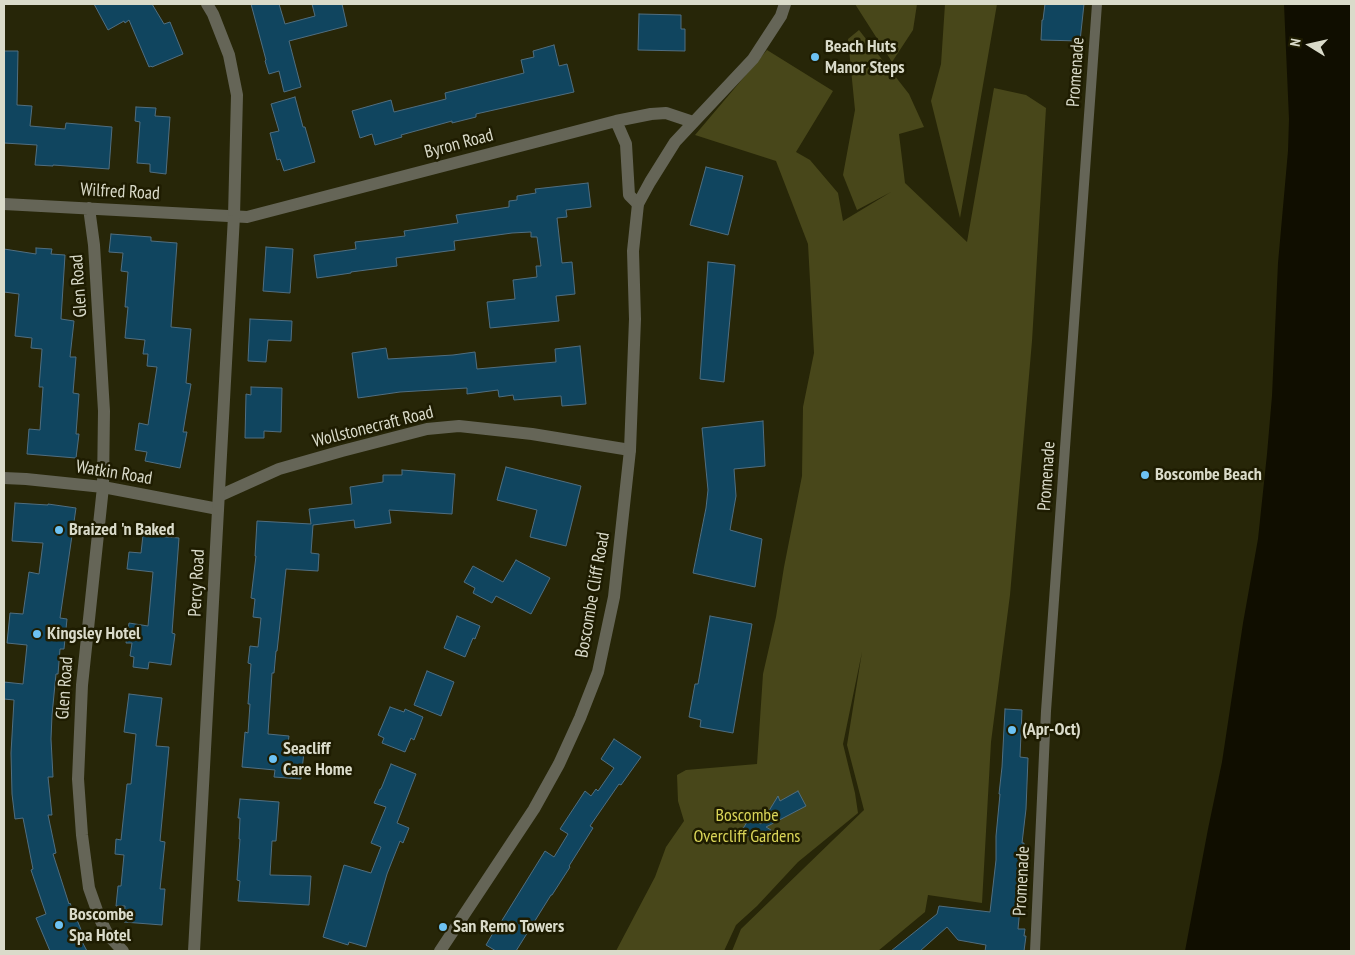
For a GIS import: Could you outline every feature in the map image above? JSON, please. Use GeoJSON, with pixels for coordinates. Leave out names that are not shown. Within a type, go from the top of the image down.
{"type":"FeatureCollection","features":[{"type":"Feature","properties":{"kind":"street","name":"Percy Road"},"geometry":{"type":"LineString","coordinates":[[194,951],[234,216],[236,95],[229,55],[213,14],[207,4]]}},
{"type":"Feature","properties":{"kind":"street","name":"Boscombe Cliff Road"},"geometry":{"type":"LineString","coordinates":[[440,951],[534,809],[559,764],[598,672],[614,597],[630,450],[634,319],[633,251],[638,204],[674,142],[753,58],[781,16],[785,4]]}},
{"type":"Feature","properties":{"kind":"street","name":"Promenade"},"geometry":{"type":"LineString","coordinates":[[1035,951],[1047,701],[1097,4]]}},
{"type":"Feature","properties":{"kind":"street","name":"Byron Road"},"geometry":{"type":"LineString","coordinates":[[234,216],[247,217],[616,121],[666,113],[693,122]]}},
{"type":"Feature","properties":{"kind":"street"},"geometry":{"type":"LineString","coordinates":[[616,121],[626,144],[629,195],[638,204]]}},
{"type":"Feature","properties":{"kind":"street","name":"Wilfred Road"},"geometry":{"type":"LineString","coordinates":[[4,204],[234,216]]}},
{"type":"Feature","properties":{"kind":"street","name":"Glen Road"},"geometry":{"type":"LineString","coordinates":[[89,208],[94,245],[104,411],[103,487],[82,685],[78,779],[82,835],[89,888],[108,935],[123,951]]}},
{"type":"Feature","properties":{"kind":"street","name":"Wollstonecraft Road"},"geometry":{"type":"LineString","coordinates":[[219,496],[279,469],[427,430],[459,426],[532,434],[630,450]]}},
{"type":"Feature","properties":{"kind":"street","name":"Watkin Road"},"geometry":{"type":"LineString","coordinates":[[4,478],[103,487],[218,509]]}},
{"type":"Feature","properties":{"kind":"green space"},"geometry":{"type":"Polygon","coordinates":[[[855,4],[917,4],[913,30],[892,62],[855,4]]]}},
{"type":"Feature","properties":{"kind":"green space"},"geometry":{"type":"Polygon","coordinates":[[[945,4],[997,4],[960,218],[931,101],[941,64],[945,4]]]}},
{"type":"Feature","properties":{"kind":"green space","name":"Boscombe Overcliff Gardens"},"geometry":{"type":"Polygon","coordinates":[[[859,30],[909,94],[924,127],[899,134],[905,183],[967,242],[994,88],[1026,95],[1046,108],[1032,341],[1010,595],[991,742],[982,903],[928,895],[925,912],[878,951],[732,951],[741,929],[864,810],[847,745],[862,652],[843,744],[858,813],[798,862],[757,906],[736,925],[724,951],[616,951],[655,877],[666,847],[684,821],[678,801],[677,775],[686,770],[757,764],[763,674],[776,617],[802,476],[803,407],[814,353],[808,244],[776,161],[695,135],[767,50],[833,91],[796,152],[810,160],[838,193],[843,221],[891,192],[857,210],[843,175],[855,110],[848,39],[859,30]]]}},
{"type":"Feature","properties":{"kind":"shaded area"},"geometry":{"type":"Polygon","coordinates":[[[1284,4],[1351,4],[1351,951],[1185,951],[1222,762],[1258,539],[1267,454],[1272,396],[1278,263],[1288,151],[1289,119],[1284,4]]]}},
{"type":"Feature","properties":{"kind":"building"},"geometry":{"type":"Polygon","coordinates":[[[94,4],[152,4],[164,24],[170,22],[183,54],[149,67],[129,20],[108,30],[94,4]]]}},
{"type":"Feature","properties":{"kind":"building"},"geometry":{"type":"Polygon","coordinates":[[[251,4],[279,4],[285,24],[315,16],[312,4],[342,4],[347,26],[289,41],[301,87],[284,92],[279,71],[269,74],[251,4]]]}},
{"type":"Feature","properties":{"kind":"building"},"geometry":{"type":"Polygon","coordinates":[[[1045,4],[1084,4],[1080,41],[1041,40],[1045,4]]]}},
{"type":"Feature","properties":{"kind":"building"},"geometry":{"type":"Polygon","coordinates":[[[639,14],[681,15],[681,29],[685,29],[685,51],[638,50],[639,14]]]}},
{"type":"Feature","properties":{"kind":"building"},"geometry":{"type":"Polygon","coordinates":[[[554,45],[559,66],[567,64],[574,92],[476,114],[476,117],[452,123],[452,121],[401,135],[402,137],[375,145],[372,134],[360,138],[352,111],[391,100],[394,112],[446,99],[445,93],[524,73],[521,60],[534,57],[533,51],[554,45]]]}},
{"type":"Feature","properties":{"kind":"building"},"geometry":{"type":"Polygon","coordinates":[[[4,51],[18,51],[17,105],[32,106],[30,126],[65,129],[66,123],[112,127],[109,169],[35,165],[37,145],[4,143],[4,51]]]}},
{"type":"Feature","properties":{"kind":"building"},"geometry":{"type":"Polygon","coordinates":[[[295,97],[315,162],[284,171],[280,159],[277,160],[270,133],[279,131],[271,104],[295,97]]]}},
{"type":"Feature","properties":{"kind":"building"},"geometry":{"type":"Polygon","coordinates":[[[136,107],[156,108],[155,116],[170,117],[166,174],[150,172],[150,164],[137,163],[140,122],[135,121],[136,107]]]}},
{"type":"Feature","properties":{"kind":"building"},"geometry":{"type":"Polygon","coordinates":[[[706,167],[743,176],[728,235],[690,225],[706,167]]]}},
{"type":"Feature","properties":{"kind":"building"},"geometry":{"type":"Polygon","coordinates":[[[588,183],[591,207],[566,210],[567,217],[557,218],[562,263],[572,262],[575,294],[556,296],[559,321],[490,328],[487,302],[515,299],[513,280],[537,277],[536,266],[541,266],[537,237],[531,237],[531,232],[454,241],[455,250],[396,258],[397,266],[317,278],[314,255],[356,249],[355,242],[405,236],[404,231],[458,223],[456,215],[509,207],[509,201],[517,200],[517,196],[536,193],[535,189],[588,183]]]}},
{"type":"Feature","properties":{"kind":"building"},"geometry":{"type":"Polygon","coordinates":[[[111,234],[151,237],[151,241],[177,243],[171,327],[191,329],[186,383],[191,384],[183,432],[187,432],[180,468],[145,461],[147,452],[135,450],[139,423],[148,425],[157,367],[147,366],[148,354],[143,354],[145,340],[125,338],[128,307],[125,307],[128,272],[121,271],[123,253],[109,252],[111,234]]]}},
{"type":"Feature","properties":{"kind":"building"},"geometry":{"type":"Polygon","coordinates":[[[266,247],[293,249],[290,293],[263,291],[266,247]]]}},
{"type":"Feature","properties":{"kind":"building"},"geometry":{"type":"Polygon","coordinates":[[[36,248],[52,249],[51,254],[65,255],[61,319],[74,321],[70,357],[76,357],[73,393],[79,394],[76,434],[79,434],[76,458],[27,454],[29,429],[40,430],[43,387],[39,387],[42,349],[31,348],[32,338],[15,336],[19,294],[4,292],[4,249],[36,254],[36,248]]]}},
{"type":"Feature","properties":{"kind":"building"},"geometry":{"type":"Polygon","coordinates":[[[708,262],[735,265],[724,382],[700,379],[708,262]]]}},
{"type":"Feature","properties":{"kind":"building"},"geometry":{"type":"Polygon","coordinates":[[[250,319],[292,321],[291,341],[268,340],[266,362],[248,361],[250,319]]]}},
{"type":"Feature","properties":{"kind":"building"},"geometry":{"type":"Polygon","coordinates":[[[580,346],[586,404],[562,406],[561,396],[514,400],[513,395],[499,397],[498,390],[467,394],[467,388],[400,392],[358,398],[352,353],[386,348],[388,359],[475,352],[477,369],[556,362],[555,349],[580,346]]]}},
{"type":"Feature","properties":{"kind":"building"},"geometry":{"type":"Polygon","coordinates":[[[251,387],[282,388],[281,432],[264,431],[264,438],[245,438],[246,394],[251,395],[251,387]]]}},
{"type":"Feature","properties":{"kind":"building"},"geometry":{"type":"Polygon","coordinates":[[[763,421],[765,466],[734,469],[736,496],[730,530],[762,539],[755,587],[693,573],[708,490],[702,428],[763,421]]]}},
{"type":"Feature","properties":{"kind":"building"},"geometry":{"type":"Polygon","coordinates":[[[506,467],[581,486],[566,546],[530,537],[537,510],[497,500],[506,467]]]}},
{"type":"Feature","properties":{"kind":"building"},"geometry":{"type":"Polygon","coordinates":[[[402,470],[455,474],[452,514],[389,510],[391,523],[355,528],[354,520],[313,525],[311,553],[319,554],[318,571],[286,569],[277,651],[274,673],[272,673],[268,734],[289,736],[287,751],[304,752],[301,779],[274,777],[275,770],[242,767],[245,732],[248,733],[250,704],[248,704],[251,664],[248,663],[250,646],[258,647],[261,618],[253,617],[255,599],[251,598],[256,556],[257,521],[311,524],[309,509],[352,504],[350,487],[383,482],[383,475],[402,475],[402,470]]]}},
{"type":"Feature","properties":{"kind":"building"},"geometry":{"type":"Polygon","coordinates":[[[15,503],[48,504],[76,508],[60,618],[67,619],[64,649],[60,649],[58,674],[56,674],[52,715],[53,777],[48,777],[52,815],[48,815],[56,853],[53,854],[69,904],[82,932],[78,934],[87,951],[50,951],[36,918],[46,914],[31,870],[33,869],[23,818],[15,819],[11,753],[14,700],[4,699],[4,682],[23,684],[27,645],[7,643],[10,613],[23,614],[29,572],[39,574],[43,543],[12,541],[15,503]]]}},
{"type":"Feature","properties":{"kind":"building"},"geometry":{"type":"Polygon","coordinates":[[[143,535],[179,538],[172,633],[175,634],[171,665],[149,662],[148,669],[133,667],[134,657],[130,656],[132,643],[126,643],[129,623],[148,626],[153,572],[127,569],[129,552],[141,553],[143,535]]]}},
{"type":"Feature","properties":{"kind":"building"},"geometry":{"type":"Polygon","coordinates":[[[516,560],[550,578],[531,614],[496,596],[492,603],[473,593],[475,588],[464,582],[473,566],[503,582],[516,560]]]}},
{"type":"Feature","properties":{"kind":"building"},"geometry":{"type":"Polygon","coordinates":[[[457,616],[480,626],[465,657],[444,648],[457,616]]]}},
{"type":"Feature","properties":{"kind":"building"},"geometry":{"type":"Polygon","coordinates":[[[710,616],[752,624],[733,733],[700,727],[701,720],[689,717],[695,684],[698,684],[710,616]]]}},
{"type":"Feature","properties":{"kind":"building"},"geometry":{"type":"Polygon","coordinates":[[[427,671],[454,682],[441,716],[414,705],[427,671]]]}},
{"type":"Feature","properties":{"kind":"building"},"geometry":{"type":"Polygon","coordinates":[[[129,694],[162,698],[156,746],[169,747],[160,841],[165,842],[160,889],[165,889],[162,925],[124,922],[125,906],[116,906],[118,886],[121,886],[124,855],[115,854],[116,839],[121,840],[127,784],[131,784],[136,734],[124,732],[129,694]]]}},
{"type":"Feature","properties":{"kind":"building"},"geometry":{"type":"Polygon","coordinates":[[[390,707],[404,712],[405,709],[423,717],[414,740],[411,738],[405,752],[382,743],[384,738],[378,735],[390,707]]]}},
{"type":"Feature","properties":{"kind":"building"},"geometry":{"type":"Polygon","coordinates":[[[1005,709],[1022,710],[1020,757],[1028,758],[1026,809],[1022,843],[1024,843],[1021,876],[1023,876],[1018,929],[1025,929],[1024,951],[985,951],[986,945],[958,940],[947,927],[920,951],[891,951],[937,914],[939,906],[990,912],[996,860],[1005,709]]]}},
{"type":"Feature","properties":{"kind":"building"},"geometry":{"type":"Polygon","coordinates":[[[614,739],[641,757],[621,785],[619,784],[590,826],[593,828],[570,867],[516,951],[496,951],[486,945],[545,851],[554,857],[568,834],[560,829],[585,791],[591,796],[596,789],[598,791],[614,768],[601,759],[614,739]]]}},
{"type":"Feature","properties":{"kind":"building"},"geometry":{"type":"Polygon","coordinates":[[[391,764],[416,774],[397,823],[409,828],[403,843],[400,841],[387,874],[366,947],[349,942],[348,945],[323,937],[344,865],[371,873],[381,847],[371,843],[386,807],[374,803],[391,764]]]}},
{"type":"Feature","properties":{"kind":"building"},"geometry":{"type":"Polygon","coordinates":[[[798,791],[806,806],[766,827],[771,830],[762,845],[741,832],[750,817],[761,824],[778,796],[780,801],[798,791]]]}},
{"type":"Feature","properties":{"kind":"building"},"geometry":{"type":"Polygon","coordinates":[[[240,799],[279,802],[276,841],[272,841],[270,875],[311,876],[309,905],[238,901],[240,881],[237,880],[240,818],[238,818],[240,799]]]}},
{"type":"Feature","properties":{"kind":"place","name":"Beach Huts Manor Steps"},"geometry":{"type":"Point","coordinates":[815,57]}},
{"type":"Feature","properties":{"kind":"place","name":"Boscombe Beach"},"geometry":{"type":"Point","coordinates":[1145,475]}},
{"type":"Feature","properties":{"kind":"place","name":"Braized 'n Baked"},"geometry":{"type":"Point","coordinates":[59,530]}},
{"type":"Feature","properties":{"kind":"place","name":"Kingsley Hotel"},"geometry":{"type":"Point","coordinates":[37,634]}},
{"type":"Feature","properties":{"kind":"place","name":"(Apr-Oct)"},"geometry":{"type":"Point","coordinates":[1012,730]}},
{"type":"Feature","properties":{"kind":"place","name":"Seacliff Care Home"},"geometry":{"type":"Point","coordinates":[273,759]}},
{"type":"Feature","properties":{"kind":"place","name":"Boscombe Spa Hotel"},"geometry":{"type":"Point","coordinates":[59,925]}},
{"type":"Feature","properties":{"kind":"place","name":"San Remo Towers"},"geometry":{"type":"Point","coordinates":[443,927]}}]}
